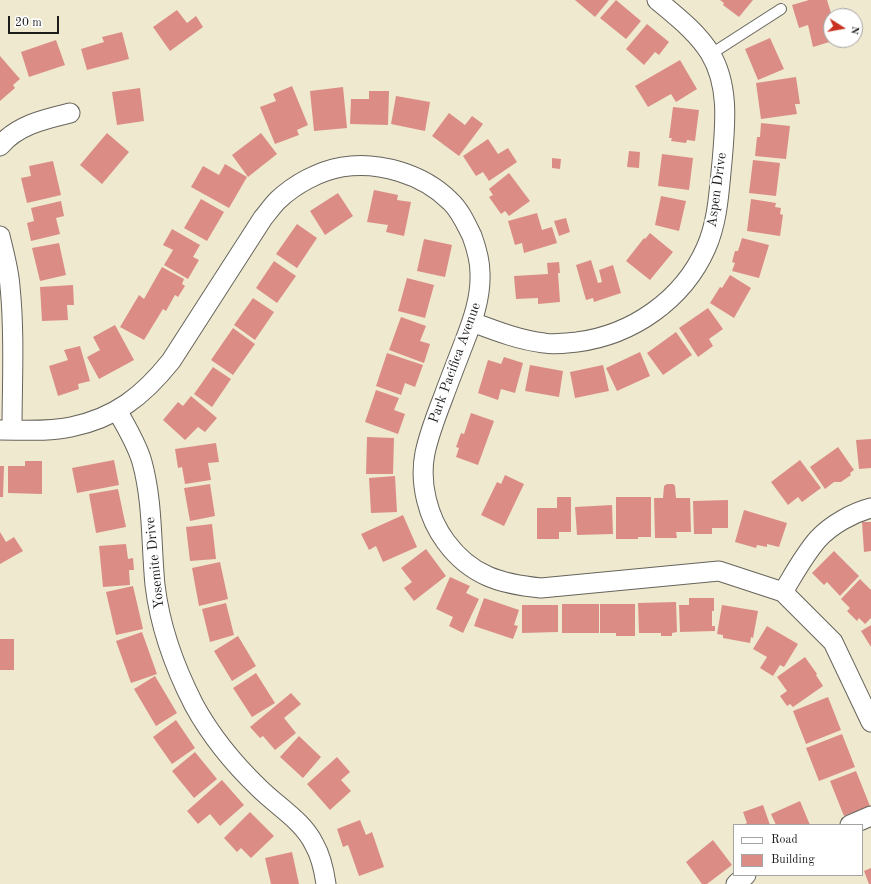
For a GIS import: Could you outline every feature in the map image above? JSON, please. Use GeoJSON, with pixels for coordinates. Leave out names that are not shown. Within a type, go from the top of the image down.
{"type":"FeatureCollection","features":[{"type":"Feature","properties":{"kind":"street","name":"Aspen Drive"},"geometry":{"type":"LineString","coordinates":[[472,322],[522,340],[546,344],[593,340],[616,333],[639,322],[660,307],[679,289],[694,270],[706,248],[714,225],[718,203],[725,124],[725,98],[719,73],[711,54],[691,29],[657,0]]}},
{"type":"Feature","properties":{"kind":"street"},"geometry":{"type":"LineString","coordinates":[[0,146],[15,132],[33,123],[70,113]]}},
{"type":"Feature","properties":{"kind":"street","name":"Park Pacifica Avenue"},"geometry":{"type":"LineString","coordinates":[[6,430],[44,430],[70,427],[93,420],[117,410],[138,396],[156,380],[171,361],[263,218],[279,200],[297,185],[318,174],[340,167],[362,165],[384,168],[408,174],[430,185],[450,201],[466,223],[476,248],[480,272],[479,296],[472,322],[431,430],[424,456],[424,483],[428,508],[439,532],[455,554],[474,569],[494,579],[517,586],[541,588],[719,571],[783,592],[833,642],[871,722]]}},
{"type":"Feature","properties":{"kind":"street"},"geometry":{"type":"LineString","coordinates":[[0,236],[6,261],[10,292],[6,430]]}},
{"type":"Feature","properties":{"kind":"street","name":"Yosemite Drive"},"geometry":{"type":"LineString","coordinates":[[117,410],[142,460],[147,485],[156,587],[161,618],[170,649],[181,677],[198,712],[224,750],[260,790],[299,823],[314,843],[323,866],[326,884]]}},
{"type":"Feature","properties":{"kind":"street"},"geometry":{"type":"LineString","coordinates":[[783,592],[818,540],[832,527],[850,516],[871,508]]}},
{"type":"Feature","properties":{"kind":"street"},"geometry":{"type":"LineString","coordinates":[[852,824],[871,816]]}},
{"type":"Feature","properties":{"kind":"street"},"geometry":{"type":"LineString","coordinates":[[736,884],[745,876]]}},
{"type":"Feature","properties":{"kind":"lane"},"geometry":{"type":"LineString","coordinates":[[711,54],[781,9]]}},
{"type":"Feature","properties":{"kind":"building"},"geometry":{"type":"Polygon","coordinates":[[[575,0],[609,0],[595,17],[575,0]]]}},
{"type":"Feature","properties":{"kind":"building"},"geometry":{"type":"Polygon","coordinates":[[[616,0],[641,21],[626,39],[600,18],[616,0]]]}},
{"type":"Feature","properties":{"kind":"building"},"geometry":{"type":"Polygon","coordinates":[[[720,0],[753,0],[739,17],[723,5],[724,3],[720,0]]]}},
{"type":"Feature","properties":{"kind":"building"},"geometry":{"type":"Polygon","coordinates":[[[809,0],[827,0],[830,8],[823,8],[823,44],[813,47],[808,25],[799,28],[792,5],[809,0]]]}},
{"type":"Feature","properties":{"kind":"building"},"geometry":{"type":"Polygon","coordinates":[[[177,10],[187,23],[196,16],[203,27],[170,51],[153,27],[177,10]]]}},
{"type":"Feature","properties":{"kind":"building"},"geometry":{"type":"Polygon","coordinates":[[[647,24],[669,42],[659,55],[655,52],[644,65],[626,49],[647,24]]]}},
{"type":"Feature","properties":{"kind":"building"},"geometry":{"type":"Polygon","coordinates":[[[122,32],[129,59],[87,70],[81,49],[104,42],[102,37],[122,32]]]}},
{"type":"Feature","properties":{"kind":"building"},"geometry":{"type":"Polygon","coordinates":[[[770,38],[784,69],[758,80],[745,49],[770,38]]]}},
{"type":"Feature","properties":{"kind":"building"},"geometry":{"type":"Polygon","coordinates":[[[56,40],[65,65],[29,77],[21,52],[56,40]]]}},
{"type":"Feature","properties":{"kind":"building"},"geometry":{"type":"Polygon","coordinates":[[[0,56],[20,79],[13,85],[15,88],[0,101],[0,56]]]}},
{"type":"Feature","properties":{"kind":"building"},"geometry":{"type":"Polygon","coordinates":[[[680,60],[697,89],[676,102],[671,94],[648,107],[635,86],[680,60]]]}},
{"type":"Feature","properties":{"kind":"building"},"geometry":{"type":"Polygon","coordinates":[[[796,77],[800,104],[795,104],[797,114],[761,119],[756,83],[796,77]]]}},
{"type":"Feature","properties":{"kind":"building"},"geometry":{"type":"Polygon","coordinates":[[[292,86],[308,125],[297,130],[299,135],[275,144],[260,107],[276,101],[273,94],[292,86]]]}},
{"type":"Feature","properties":{"kind":"building"},"geometry":{"type":"Polygon","coordinates":[[[343,87],[347,128],[314,131],[310,91],[343,87]]]}},
{"type":"Feature","properties":{"kind":"building"},"geometry":{"type":"Polygon","coordinates":[[[140,88],[144,121],[117,125],[112,92],[140,88]]]}},
{"type":"Feature","properties":{"kind":"building"},"geometry":{"type":"Polygon","coordinates":[[[369,91],[389,91],[388,125],[350,124],[351,99],[369,99],[369,91]]]}},
{"type":"Feature","properties":{"kind":"building"},"geometry":{"type":"Polygon","coordinates":[[[396,96],[430,102],[425,131],[391,124],[396,96]]]}},
{"type":"Feature","properties":{"kind":"building"},"geometry":{"type":"Polygon","coordinates":[[[673,107],[699,110],[695,141],[687,140],[686,143],[671,141],[672,138],[669,138],[673,107]]]}},
{"type":"Feature","properties":{"kind":"building"},"geometry":{"type":"Polygon","coordinates":[[[449,113],[465,125],[472,116],[483,124],[459,156],[432,136],[449,113]]]}},
{"type":"Feature","properties":{"kind":"building"},"geometry":{"type":"Polygon","coordinates":[[[761,123],[790,126],[786,159],[755,156],[757,137],[760,137],[761,123]]]}},
{"type":"Feature","properties":{"kind":"building"},"geometry":{"type":"Polygon","coordinates":[[[107,133],[129,152],[102,184],[80,165],[107,133]]]}},
{"type":"Feature","properties":{"kind":"building"},"geometry":{"type":"Polygon","coordinates":[[[261,133],[277,154],[248,177],[232,155],[261,133]]]}},
{"type":"Feature","properties":{"kind":"building"},"geometry":{"type":"Polygon","coordinates":[[[488,139],[498,154],[508,148],[517,162],[489,181],[483,172],[476,176],[463,156],[488,139]]]}},
{"type":"Feature","properties":{"kind":"building"},"geometry":{"type":"Polygon","coordinates":[[[629,151],[640,152],[639,168],[627,167],[629,151]]]}},
{"type":"Feature","properties":{"kind":"building"},"geometry":{"type":"Polygon","coordinates":[[[662,154],[693,158],[689,190],[658,186],[662,154]]]}},
{"type":"Feature","properties":{"kind":"building"},"geometry":{"type":"Polygon","coordinates":[[[552,158],[561,159],[560,169],[552,168],[552,158]]]}},
{"type":"Feature","properties":{"kind":"building"},"geometry":{"type":"Polygon","coordinates":[[[753,160],[780,163],[776,196],[749,193],[753,160]]]}},
{"type":"Feature","properties":{"kind":"building"},"geometry":{"type":"Polygon","coordinates":[[[53,161],[61,195],[27,203],[21,178],[31,176],[29,166],[53,161]]]}},
{"type":"Feature","properties":{"kind":"building"},"geometry":{"type":"Polygon","coordinates":[[[225,164],[247,177],[229,208],[191,187],[203,166],[219,175],[225,164]]]}},
{"type":"Feature","properties":{"kind":"building"},"geometry":{"type":"Polygon","coordinates":[[[509,173],[530,201],[509,216],[505,211],[501,214],[489,197],[493,195],[489,189],[509,173]]]}},
{"type":"Feature","properties":{"kind":"building"},"geometry":{"type":"Polygon","coordinates":[[[374,190],[398,195],[397,200],[411,202],[404,236],[386,232],[388,225],[367,222],[374,190]]]}},
{"type":"Feature","properties":{"kind":"building"},"geometry":{"type":"Polygon","coordinates":[[[338,193],[353,216],[325,235],[310,211],[338,193]]]}},
{"type":"Feature","properties":{"kind":"building"},"geometry":{"type":"Polygon","coordinates":[[[661,196],[686,201],[679,231],[655,225],[661,196]]]}},
{"type":"Feature","properties":{"kind":"building"},"geometry":{"type":"Polygon","coordinates":[[[201,199],[224,212],[207,241],[184,228],[201,199]]]}},
{"type":"Feature","properties":{"kind":"building"},"geometry":{"type":"Polygon","coordinates":[[[751,199],[776,203],[775,207],[781,208],[780,214],[783,215],[780,236],[747,231],[751,199]]]}},
{"type":"Feature","properties":{"kind":"building"},"geometry":{"type":"Polygon","coordinates":[[[61,201],[64,216],[56,218],[60,234],[31,241],[27,223],[34,221],[31,208],[61,201]]]}},
{"type":"Feature","properties":{"kind":"building"},"geometry":{"type":"Polygon","coordinates":[[[537,213],[542,230],[552,227],[557,243],[524,253],[522,243],[515,245],[508,221],[537,213]]]}},
{"type":"Feature","properties":{"kind":"building"},"geometry":{"type":"Polygon","coordinates":[[[566,218],[570,232],[559,236],[554,221],[566,218]]]}},
{"type":"Feature","properties":{"kind":"building"},"geometry":{"type":"Polygon","coordinates":[[[297,224],[317,238],[297,268],[276,254],[297,224]]]}},
{"type":"Feature","properties":{"kind":"building"},"geometry":{"type":"Polygon","coordinates":[[[172,229],[200,245],[193,257],[199,260],[188,279],[164,265],[173,250],[163,245],[172,229]]]}},
{"type":"Feature","properties":{"kind":"building"},"geometry":{"type":"Polygon","coordinates":[[[650,233],[673,252],[650,280],[626,261],[644,238],[645,239],[650,233]]]}},
{"type":"Feature","properties":{"kind":"building"},"geometry":{"type":"Polygon","coordinates":[[[742,238],[769,245],[759,278],[732,271],[735,263],[732,262],[735,251],[738,251],[742,238]]]}},
{"type":"Feature","properties":{"kind":"building"},"geometry":{"type":"Polygon","coordinates":[[[424,239],[452,245],[445,277],[417,271],[424,239]]]}},
{"type":"Feature","properties":{"kind":"building"},"geometry":{"type":"Polygon","coordinates":[[[59,243],[66,275],[40,281],[32,248],[59,243]]]}},
{"type":"Feature","properties":{"kind":"building"},"geometry":{"type":"Polygon","coordinates":[[[591,260],[598,283],[602,282],[599,270],[613,265],[621,293],[594,302],[593,298],[586,300],[576,265],[591,260]]]}},
{"type":"Feature","properties":{"kind":"building"},"geometry":{"type":"Polygon","coordinates":[[[274,261],[296,276],[277,303],[256,288],[274,261]]]}},
{"type":"Feature","properties":{"kind":"building"},"geometry":{"type":"Polygon","coordinates":[[[559,262],[560,273],[558,273],[560,302],[538,304],[538,298],[516,299],[514,276],[548,274],[547,263],[559,262]]]}},
{"type":"Feature","properties":{"kind":"building"},"geometry":{"type":"Polygon","coordinates":[[[162,267],[184,279],[182,284],[185,286],[178,297],[175,295],[166,311],[163,309],[144,340],[120,327],[139,295],[144,299],[162,267]]]}},
{"type":"Feature","properties":{"kind":"building"},"geometry":{"type":"Polygon","coordinates":[[[730,275],[751,288],[734,318],[710,303],[730,275]]]}},
{"type":"Feature","properties":{"kind":"building"},"geometry":{"type":"Polygon","coordinates":[[[407,278],[434,285],[425,318],[398,311],[407,278]]]}},
{"type":"Feature","properties":{"kind":"building"},"geometry":{"type":"Polygon","coordinates":[[[73,285],[74,305],[67,305],[68,320],[42,321],[40,287],[73,285]]]}},
{"type":"Feature","properties":{"kind":"building"},"geometry":{"type":"Polygon","coordinates":[[[253,298],[274,312],[255,340],[234,325],[253,298]]]}},
{"type":"Feature","properties":{"kind":"building"},"geometry":{"type":"Polygon","coordinates":[[[708,308],[723,329],[709,339],[713,346],[698,357],[679,328],[708,308]]]}},
{"type":"Feature","properties":{"kind":"building"},"geometry":{"type":"Polygon","coordinates":[[[401,317],[426,326],[420,341],[430,344],[424,363],[389,350],[401,317]]]}},
{"type":"Feature","properties":{"kind":"building"},"geometry":{"type":"Polygon","coordinates":[[[115,325],[134,360],[99,379],[87,357],[100,350],[93,337],[115,325]]]}},
{"type":"Feature","properties":{"kind":"building"},"geometry":{"type":"Polygon","coordinates":[[[233,328],[255,344],[233,375],[211,360],[233,328]]]}},
{"type":"Feature","properties":{"kind":"building"},"geometry":{"type":"Polygon","coordinates":[[[676,332],[692,355],[663,375],[647,353],[676,332]]]}},
{"type":"Feature","properties":{"kind":"building"},"geometry":{"type":"Polygon","coordinates":[[[80,346],[90,381],[78,384],[79,389],[58,396],[49,366],[68,360],[64,350],[80,346]]]}},
{"type":"Feature","properties":{"kind":"building"},"geometry":{"type":"Polygon","coordinates":[[[640,352],[650,376],[617,391],[606,368],[640,352]]]}},
{"type":"Feature","properties":{"kind":"building"},"geometry":{"type":"Polygon","coordinates":[[[387,353],[423,365],[415,387],[405,383],[401,395],[376,386],[387,353]]]}},
{"type":"Feature","properties":{"kind":"building"},"geometry":{"type":"Polygon","coordinates":[[[504,357],[523,363],[515,393],[501,389],[498,400],[478,393],[488,360],[501,364],[504,357]]]}},
{"type":"Feature","properties":{"kind":"building"},"geometry":{"type":"Polygon","coordinates":[[[530,365],[563,371],[559,397],[525,391],[530,365]]]}},
{"type":"Feature","properties":{"kind":"building"},"geometry":{"type":"Polygon","coordinates":[[[603,365],[609,391],[575,398],[570,372],[603,365]]]}},
{"type":"Feature","properties":{"kind":"building"},"geometry":{"type":"Polygon","coordinates":[[[213,367],[231,379],[212,407],[194,394],[213,367]]]}},
{"type":"Feature","properties":{"kind":"building"},"geometry":{"type":"Polygon","coordinates":[[[376,390],[399,398],[394,410],[405,414],[398,434],[365,422],[376,390]]]}},
{"type":"Feature","properties":{"kind":"building"},"geometry":{"type":"Polygon","coordinates":[[[191,396],[217,418],[205,432],[198,427],[185,440],[163,420],[178,402],[183,406],[191,396]]]}},
{"type":"Feature","properties":{"kind":"building"},"geometry":{"type":"Polygon","coordinates":[[[471,413],[494,421],[478,465],[456,457],[459,448],[456,447],[461,433],[464,434],[471,413]]]}},
{"type":"Feature","properties":{"kind":"building"},"geometry":{"type":"Polygon","coordinates":[[[367,437],[394,438],[393,474],[366,474],[367,437]]]}},
{"type":"Feature","properties":{"kind":"building"},"geometry":{"type":"Polygon","coordinates":[[[871,439],[871,468],[859,469],[856,440],[871,439]]]}},
{"type":"Feature","properties":{"kind":"building"},"geometry":{"type":"Polygon","coordinates":[[[216,443],[219,462],[208,463],[211,480],[185,484],[182,467],[178,468],[175,449],[216,443]]]}},
{"type":"Feature","properties":{"kind":"building"},"geometry":{"type":"Polygon","coordinates":[[[838,447],[854,470],[850,473],[851,475],[841,482],[834,482],[825,489],[810,467],[838,447]]]}},
{"type":"Feature","properties":{"kind":"building"},"geometry":{"type":"Polygon","coordinates":[[[114,460],[119,485],[77,493],[72,468],[114,460]]]}},
{"type":"Feature","properties":{"kind":"building"},"geometry":{"type":"Polygon","coordinates":[[[800,460],[821,488],[802,502],[798,497],[788,505],[771,482],[800,460]]]}},
{"type":"Feature","properties":{"kind":"building"},"geometry":{"type":"Polygon","coordinates":[[[25,461],[42,461],[42,494],[8,493],[8,466],[25,466],[25,461]]]}},
{"type":"Feature","properties":{"kind":"building"},"geometry":{"type":"Polygon","coordinates":[[[0,466],[4,466],[3,497],[0,497],[0,466]]]}},
{"type":"Feature","properties":{"kind":"building"},"geometry":{"type":"Polygon","coordinates":[[[505,475],[524,484],[504,526],[481,515],[497,482],[501,484],[505,475]]]}},
{"type":"Feature","properties":{"kind":"building"},"geometry":{"type":"Polygon","coordinates":[[[395,476],[397,512],[371,513],[369,478],[395,476]]]}},
{"type":"Feature","properties":{"kind":"building"},"geometry":{"type":"Polygon","coordinates":[[[210,484],[215,516],[190,521],[184,488],[210,484]]]}},
{"type":"Feature","properties":{"kind":"building"},"geometry":{"type":"Polygon","coordinates":[[[667,484],[673,484],[675,486],[676,498],[690,498],[691,532],[676,532],[677,538],[655,538],[654,498],[663,498],[664,486],[667,484]]]}},
{"type":"Feature","properties":{"kind":"building"},"geometry":{"type":"Polygon","coordinates":[[[118,489],[126,527],[96,533],[89,494],[118,489]]]}},
{"type":"Feature","properties":{"kind":"building"},"geometry":{"type":"Polygon","coordinates":[[[557,497],[571,497],[571,532],[559,532],[559,539],[537,539],[537,508],[557,508],[557,497]]]}},
{"type":"Feature","properties":{"kind":"building"},"geometry":{"type":"Polygon","coordinates":[[[616,497],[651,497],[651,537],[638,537],[638,539],[616,539],[616,497]]]}},
{"type":"Feature","properties":{"kind":"building"},"geometry":{"type":"Polygon","coordinates":[[[728,500],[728,528],[712,528],[712,534],[694,534],[693,501],[728,500]]]}},
{"type":"Feature","properties":{"kind":"building"},"geometry":{"type":"Polygon","coordinates":[[[612,505],[613,534],[577,535],[575,507],[612,505]]]}},
{"type":"Feature","properties":{"kind":"building"},"geometry":{"type":"Polygon","coordinates":[[[744,510],[787,523],[779,547],[767,544],[767,547],[757,545],[756,548],[735,542],[744,510]]]}},
{"type":"Feature","properties":{"kind":"building"},"geometry":{"type":"Polygon","coordinates":[[[403,515],[417,547],[383,562],[376,546],[369,550],[361,534],[403,515]]]}},
{"type":"Feature","properties":{"kind":"building"},"geometry":{"type":"Polygon","coordinates":[[[862,522],[871,522],[871,551],[864,552],[862,522]]]}},
{"type":"Feature","properties":{"kind":"building"},"geometry":{"type":"Polygon","coordinates":[[[212,524],[216,559],[190,561],[186,527],[212,524]]]}},
{"type":"Feature","properties":{"kind":"building"},"geometry":{"type":"Polygon","coordinates":[[[0,532],[6,542],[14,537],[23,551],[0,564],[0,532]]]}},
{"type":"Feature","properties":{"kind":"building"},"geometry":{"type":"Polygon","coordinates":[[[126,544],[128,559],[133,558],[134,570],[129,570],[130,585],[103,587],[99,546],[126,544]]]}},
{"type":"Feature","properties":{"kind":"building"},"geometry":{"type":"Polygon","coordinates":[[[426,549],[446,576],[414,601],[404,588],[412,582],[401,568],[426,549]]]}},
{"type":"Feature","properties":{"kind":"building"},"geometry":{"type":"Polygon","coordinates":[[[834,551],[859,576],[840,596],[827,582],[824,585],[812,573],[834,551]]]}},
{"type":"Feature","properties":{"kind":"building"},"geometry":{"type":"Polygon","coordinates":[[[220,562],[228,599],[199,606],[192,568],[220,562]]]}},
{"type":"Feature","properties":{"kind":"building"},"geometry":{"type":"Polygon","coordinates":[[[450,577],[470,586],[466,593],[479,599],[463,633],[449,626],[453,617],[436,609],[450,577]]]}},
{"type":"Feature","properties":{"kind":"building"},"geometry":{"type":"Polygon","coordinates":[[[860,579],[871,590],[871,618],[865,624],[859,618],[857,621],[847,611],[850,608],[841,599],[860,579]]]}},
{"type":"Feature","properties":{"kind":"building"},"geometry":{"type":"Polygon","coordinates":[[[133,586],[143,629],[116,635],[106,592],[133,586]]]}},
{"type":"Feature","properties":{"kind":"building"},"geometry":{"type":"Polygon","coordinates":[[[484,598],[519,610],[514,625],[518,626],[513,639],[474,626],[484,598]]]}},
{"type":"Feature","properties":{"kind":"building"},"geometry":{"type":"Polygon","coordinates":[[[689,598],[714,598],[712,626],[715,626],[715,631],[680,632],[679,605],[689,605],[689,598]]]}},
{"type":"Feature","properties":{"kind":"building"},"geometry":{"type":"Polygon","coordinates":[[[676,602],[677,632],[672,633],[672,636],[661,636],[661,633],[639,633],[638,603],[676,602]]]}},
{"type":"Feature","properties":{"kind":"building"},"geometry":{"type":"Polygon","coordinates":[[[226,603],[234,635],[210,642],[202,609],[226,603]]]}},
{"type":"Feature","properties":{"kind":"building"},"geometry":{"type":"Polygon","coordinates":[[[562,604],[599,604],[599,633],[562,633],[562,604]]]}},
{"type":"Feature","properties":{"kind":"building"},"geometry":{"type":"Polygon","coordinates":[[[600,604],[635,604],[635,636],[616,636],[616,633],[600,633],[600,604]]]}},
{"type":"Feature","properties":{"kind":"building"},"geometry":{"type":"Polygon","coordinates":[[[522,605],[558,605],[558,632],[522,633],[522,605]]]}},
{"type":"Feature","properties":{"kind":"building"},"geometry":{"type":"Polygon","coordinates":[[[722,605],[758,611],[753,638],[751,637],[750,643],[723,638],[723,635],[717,634],[722,605]]]}},
{"type":"Feature","properties":{"kind":"building"},"geometry":{"type":"Polygon","coordinates":[[[871,625],[871,647],[861,631],[871,625]]]}},
{"type":"Feature","properties":{"kind":"building"},"geometry":{"type":"Polygon","coordinates":[[[767,626],[798,644],[784,667],[780,665],[773,676],[760,668],[767,657],[753,649],[767,626]]]}},
{"type":"Feature","properties":{"kind":"building"},"geometry":{"type":"Polygon","coordinates":[[[142,632],[157,674],[131,683],[116,641],[142,632]]]}},
{"type":"Feature","properties":{"kind":"building"},"geometry":{"type":"Polygon","coordinates":[[[238,636],[256,666],[232,681],[214,651],[238,636]]]}},
{"type":"Feature","properties":{"kind":"building"},"geometry":{"type":"Polygon","coordinates":[[[0,639],[14,639],[14,670],[0,670],[0,639]]]}},
{"type":"Feature","properties":{"kind":"building"},"geometry":{"type":"Polygon","coordinates":[[[805,657],[817,674],[816,675],[823,686],[793,707],[790,704],[787,706],[780,696],[787,691],[777,677],[805,657]]]}},
{"type":"Feature","properties":{"kind":"building"},"geometry":{"type":"Polygon","coordinates":[[[256,673],[275,703],[252,717],[233,688],[256,673]]]}},
{"type":"Feature","properties":{"kind":"building"},"geometry":{"type":"Polygon","coordinates":[[[155,676],[177,713],[156,726],[134,689],[155,676]]]}},
{"type":"Feature","properties":{"kind":"building"},"geometry":{"type":"Polygon","coordinates":[[[291,693],[301,704],[284,718],[296,733],[275,750],[263,736],[260,738],[250,727],[291,693]]]}},
{"type":"Feature","properties":{"kind":"building"},"geometry":{"type":"Polygon","coordinates":[[[828,697],[841,730],[806,744],[793,711],[828,697]]]}},
{"type":"Feature","properties":{"kind":"building"},"geometry":{"type":"Polygon","coordinates":[[[176,720],[195,748],[172,764],[153,737],[176,720]]]}},
{"type":"Feature","properties":{"kind":"building"},"geometry":{"type":"Polygon","coordinates":[[[842,734],[855,767],[819,781],[806,748],[842,734]]]}},
{"type":"Feature","properties":{"kind":"building"},"geometry":{"type":"Polygon","coordinates":[[[299,736],[321,757],[303,778],[280,757],[299,736]]]}},
{"type":"Feature","properties":{"kind":"building"},"geometry":{"type":"Polygon","coordinates":[[[195,752],[217,779],[194,798],[172,771],[195,752]]]}},
{"type":"Feature","properties":{"kind":"building"},"geometry":{"type":"Polygon","coordinates":[[[337,757],[350,772],[341,780],[351,791],[330,810],[307,784],[337,757]]]}},
{"type":"Feature","properties":{"kind":"building"},"geometry":{"type":"Polygon","coordinates":[[[856,771],[870,806],[844,816],[830,781],[856,771]]]}},
{"type":"Feature","properties":{"kind":"building"},"geometry":{"type":"Polygon","coordinates":[[[222,780],[244,805],[220,826],[210,814],[198,824],[187,811],[222,780]]]}},
{"type":"Feature","properties":{"kind":"building"},"geometry":{"type":"Polygon","coordinates":[[[800,801],[810,824],[776,824],[771,814],[800,801]]]}},
{"type":"Feature","properties":{"kind":"building"},"geometry":{"type":"Polygon","coordinates":[[[763,805],[770,824],[745,824],[747,823],[743,812],[763,805]]]}},
{"type":"Feature","properties":{"kind":"building"},"geometry":{"type":"Polygon","coordinates":[[[250,812],[274,836],[251,858],[241,848],[237,852],[224,838],[250,812]]]}},
{"type":"Feature","properties":{"kind":"building"},"geometry":{"type":"Polygon","coordinates":[[[360,820],[366,835],[372,832],[384,867],[359,876],[348,845],[343,847],[337,829],[360,820]]]}},
{"type":"Feature","properties":{"kind":"building"},"geometry":{"type":"Polygon","coordinates":[[[713,840],[732,865],[707,884],[702,884],[686,862],[713,840]]]}},
{"type":"Feature","properties":{"kind":"building"},"geometry":{"type":"Polygon","coordinates":[[[292,852],[299,884],[271,884],[265,858],[292,852]]]}},
{"type":"Feature","properties":{"kind":"building"},"geometry":{"type":"Polygon","coordinates":[[[871,868],[871,884],[869,884],[864,871],[871,868]]]}}]}
